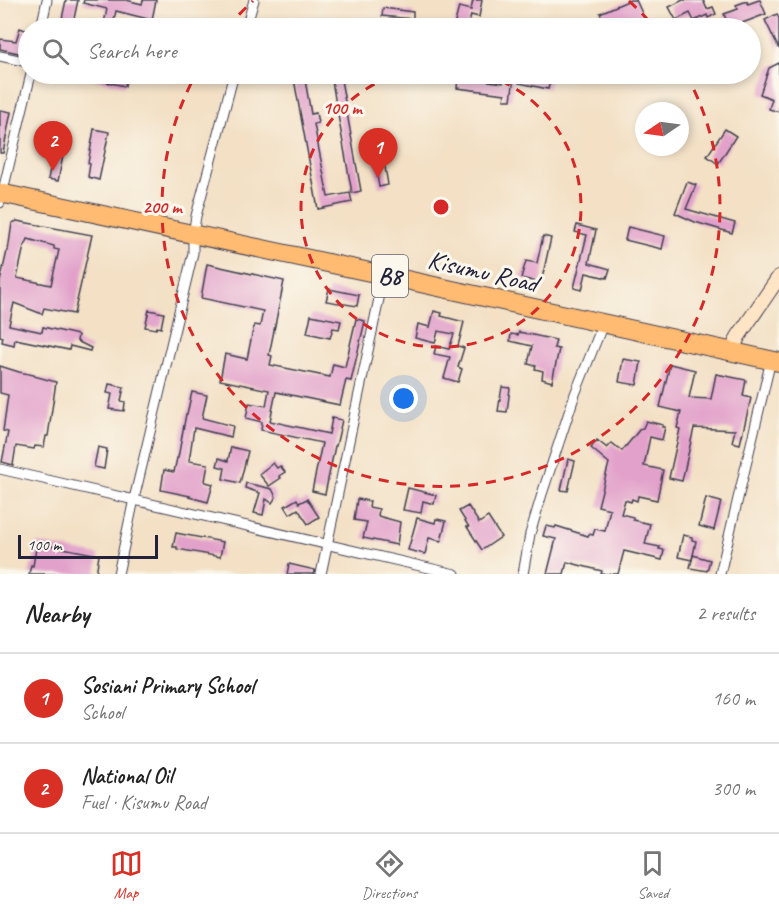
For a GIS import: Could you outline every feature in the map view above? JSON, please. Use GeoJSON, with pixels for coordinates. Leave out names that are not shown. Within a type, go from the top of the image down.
{"type":"FeatureCollection","features":[{"type":"Feature","properties":{"kind":"highway","name":"Kisumu Road"},"geometry":{"type":"LineString","coordinates":[[1,196],[384,275],[775,361]]}},
{"type":"Feature","properties":{"kind":"street"},"geometry":{"type":"LineString","coordinates":[[43,18],[47,0]]}},
{"type":"Feature","properties":{"kind":"street"},"geometry":{"type":"LineString","coordinates":[[249,18],[254,0]]}},
{"type":"Feature","properties":{"kind":"street"},"geometry":{"type":"LineString","coordinates":[[0,56],[18,60]]}},
{"type":"Feature","properties":{"kind":"street"},"geometry":{"type":"LineString","coordinates":[[1,196],[29,84]]}},
{"type":"Feature","properties":{"kind":"street"},"geometry":{"type":"LineString","coordinates":[[118,574],[193,253],[196,216],[231,84]]}},
{"type":"Feature","properties":{"kind":"street"},"geometry":{"type":"LineString","coordinates":[[321,574],[384,275]]}},
{"type":"Feature","properties":{"kind":"street"},"geometry":{"type":"LineString","coordinates":[[732,351],[738,337],[779,277]]}},
{"type":"Feature","properties":{"kind":"street"},"geometry":{"type":"LineString","coordinates":[[523,574],[530,534],[542,494],[575,394],[603,324]]}},
{"type":"Feature","properties":{"kind":"street"},"geometry":{"type":"LineString","coordinates":[[720,574],[775,361]]}},
{"type":"Feature","properties":{"kind":"street"},"geometry":{"type":"LineString","coordinates":[[0,469],[455,574]]}},
{"type":"Feature","properties":{"kind":"building"},"geometry":{"type":"Polygon","coordinates":[[[66,0],[78,0],[74,18],[62,18],[66,0]]]}},
{"type":"Feature","properties":{"kind":"building"},"geometry":{"type":"Polygon","coordinates":[[[84,0],[126,0],[142,4],[143,0],[156,0],[152,18],[116,11],[114,18],[105,18],[107,9],[83,3],[84,0]]]}},
{"type":"Feature","properties":{"kind":"building"},"geometry":{"type":"Polygon","coordinates":[[[473,0],[482,0],[479,17],[471,15],[470,18],[456,18],[459,7],[471,10],[473,0]]]}},
{"type":"Feature","properties":{"kind":"building"},"geometry":{"type":"Polygon","coordinates":[[[630,0],[636,0],[644,18],[602,18],[600,13],[630,0]]]}},
{"type":"Feature","properties":{"kind":"building"},"geometry":{"type":"Polygon","coordinates":[[[683,0],[703,0],[707,9],[713,7],[716,14],[708,18],[707,15],[692,18],[690,13],[675,18],[669,7],[683,0]]]}},
{"type":"Feature","properties":{"kind":"building"},"geometry":{"type":"Polygon","coordinates":[[[760,0],[766,14],[755,18],[725,18],[724,14],[738,9],[736,5],[747,1],[748,4],[760,0]]]}},
{"type":"Feature","properties":{"kind":"building"},"geometry":{"type":"Polygon","coordinates":[[[383,8],[413,12],[413,18],[382,16],[383,8]]]}},
{"type":"Feature","properties":{"kind":"building"},"geometry":{"type":"Polygon","coordinates":[[[777,14],[779,19],[779,49],[765,20],[777,14]]]}},
{"type":"Feature","properties":{"kind":"building"},"geometry":{"type":"Polygon","coordinates":[[[18,34],[18,53],[0,49],[0,39],[16,41],[18,34]]]}},
{"type":"Feature","properties":{"kind":"building"},"geometry":{"type":"Polygon","coordinates":[[[779,63],[779,112],[769,109],[772,99],[760,94],[769,68],[779,63]]]}},
{"type":"Feature","properties":{"kind":"building"},"geometry":{"type":"Polygon","coordinates":[[[295,84],[306,84],[311,114],[316,113],[318,123],[314,124],[328,197],[350,193],[352,202],[318,209],[295,84]]]}},
{"type":"Feature","properties":{"kind":"building"},"geometry":{"type":"Polygon","coordinates":[[[333,84],[342,84],[361,191],[352,193],[338,115],[334,115],[332,105],[336,105],[333,84]]]}},
{"type":"Feature","properties":{"kind":"building"},"geometry":{"type":"Polygon","coordinates":[[[457,84],[513,84],[511,100],[504,100],[505,94],[457,88],[457,84]]]}},
{"type":"Feature","properties":{"kind":"building"},"geometry":{"type":"Polygon","coordinates":[[[524,84],[549,84],[548,89],[524,84]]]}},
{"type":"Feature","properties":{"kind":"building"},"geometry":{"type":"Polygon","coordinates":[[[0,110],[11,112],[3,153],[0,153],[0,110]]]}},
{"type":"Feature","properties":{"kind":"building"},"geometry":{"type":"Polygon","coordinates":[[[94,129],[109,132],[99,180],[88,177],[94,129]]]}},
{"type":"Feature","properties":{"kind":"building"},"geometry":{"type":"Polygon","coordinates":[[[725,129],[736,136],[718,164],[707,156],[725,129]]]}},
{"type":"Feature","properties":{"kind":"building"},"geometry":{"type":"Polygon","coordinates":[[[379,131],[388,185],[379,187],[370,132],[379,131]]]}},
{"type":"Feature","properties":{"kind":"building"},"geometry":{"type":"Polygon","coordinates":[[[54,149],[64,151],[58,181],[48,179],[54,149]]]}},
{"type":"Feature","properties":{"kind":"building"},"geometry":{"type":"Polygon","coordinates":[[[687,182],[696,185],[686,209],[735,223],[732,233],[695,222],[675,213],[687,182]]]}},
{"type":"Feature","properties":{"kind":"building"},"geometry":{"type":"Polygon","coordinates":[[[17,221],[92,235],[74,314],[44,308],[42,314],[14,303],[9,325],[42,332],[43,327],[78,335],[77,341],[91,348],[90,351],[70,346],[69,350],[15,339],[14,345],[2,342],[0,282],[12,223],[17,221]],[[28,239],[24,246],[17,278],[51,285],[59,250],[54,249],[54,246],[28,239]]]}},
{"type":"Feature","properties":{"kind":"building"},"geometry":{"type":"Polygon","coordinates":[[[577,225],[596,230],[589,263],[610,269],[607,278],[586,273],[582,290],[574,288],[587,235],[575,232],[577,225]]]}},
{"type":"Feature","properties":{"kind":"building"},"geometry":{"type":"Polygon","coordinates":[[[628,227],[665,236],[662,249],[625,240],[628,227]]]}},
{"type":"Feature","properties":{"kind":"building"},"geometry":{"type":"Polygon","coordinates":[[[543,236],[551,238],[541,283],[521,278],[526,261],[537,263],[543,236]]]}},
{"type":"Feature","properties":{"kind":"building"},"geometry":{"type":"Polygon","coordinates":[[[207,264],[284,281],[269,355],[272,356],[270,365],[330,377],[333,364],[345,367],[356,319],[365,321],[351,381],[346,380],[340,405],[276,392],[270,421],[329,434],[332,418],[342,420],[325,494],[312,491],[322,443],[261,430],[262,422],[246,418],[249,403],[266,406],[269,390],[220,380],[225,354],[247,359],[254,325],[260,326],[263,311],[201,298],[207,264]]]}},
{"type":"Feature","properties":{"kind":"building"},"geometry":{"type":"Polygon","coordinates":[[[329,289],[359,295],[357,306],[326,301],[329,289]]]}},
{"type":"Feature","properties":{"kind":"building"},"geometry":{"type":"Polygon","coordinates":[[[149,310],[164,313],[161,328],[145,327],[149,310]]]}},
{"type":"Feature","properties":{"kind":"building"},"geometry":{"type":"Polygon","coordinates":[[[434,311],[442,313],[441,316],[464,322],[458,346],[464,348],[458,367],[462,369],[458,382],[444,378],[450,357],[434,354],[436,346],[449,349],[454,334],[438,331],[435,343],[415,338],[418,324],[430,327],[434,311]]]}},
{"type":"Feature","properties":{"kind":"building"},"geometry":{"type":"Polygon","coordinates":[[[311,315],[341,321],[339,329],[333,328],[330,338],[307,333],[311,315]]]}},
{"type":"Feature","properties":{"kind":"building"},"geometry":{"type":"Polygon","coordinates":[[[519,332],[556,340],[554,348],[559,349],[552,382],[542,379],[543,371],[528,364],[532,346],[510,341],[511,334],[518,335],[519,332]]]}},
{"type":"Feature","properties":{"kind":"building"},"geometry":{"type":"Polygon","coordinates":[[[623,359],[641,362],[637,385],[619,382],[623,359]]]}},
{"type":"Feature","properties":{"kind":"building"},"geometry":{"type":"Polygon","coordinates":[[[670,364],[695,370],[689,398],[711,399],[716,374],[746,380],[743,396],[751,398],[740,444],[732,442],[735,430],[694,428],[682,481],[669,478],[680,429],[677,428],[681,412],[660,407],[670,364]]]}},
{"type":"Feature","properties":{"kind":"building"},"geometry":{"type":"Polygon","coordinates":[[[0,366],[56,382],[48,436],[46,436],[44,447],[35,446],[34,449],[16,446],[13,465],[2,462],[8,432],[3,431],[8,395],[0,393],[0,366]]]}},
{"type":"Feature","properties":{"kind":"building"},"geometry":{"type":"Polygon","coordinates":[[[109,384],[124,387],[121,401],[125,402],[124,411],[109,409],[112,394],[107,393],[109,384]]]}},
{"type":"Feature","properties":{"kind":"building"},"geometry":{"type":"Polygon","coordinates":[[[502,387],[510,388],[507,412],[498,411],[502,387]]]}},
{"type":"Feature","properties":{"kind":"building"},"geometry":{"type":"Polygon","coordinates":[[[192,392],[207,395],[202,418],[233,426],[231,437],[194,428],[189,461],[208,464],[205,481],[213,484],[208,502],[161,490],[164,470],[174,472],[192,392]]]}},
{"type":"Feature","properties":{"kind":"building"},"geometry":{"type":"Polygon","coordinates":[[[646,421],[665,427],[662,440],[650,437],[644,466],[663,470],[657,500],[638,496],[637,501],[625,500],[621,514],[650,524],[645,544],[664,550],[662,560],[624,551],[618,574],[601,574],[602,571],[567,562],[564,574],[547,574],[556,539],[543,536],[546,526],[555,528],[556,526],[588,536],[593,535],[595,529],[605,531],[610,509],[598,506],[609,463],[591,448],[597,440],[607,448],[612,443],[622,451],[643,428],[646,421]]]}},
{"type":"Feature","properties":{"kind":"building"},"geometry":{"type":"Polygon","coordinates":[[[98,447],[107,449],[104,469],[94,467],[98,447]]]}},
{"type":"Feature","properties":{"kind":"building"},"geometry":{"type":"Polygon","coordinates":[[[231,447],[248,451],[240,483],[223,479],[225,468],[217,466],[219,458],[228,461],[231,447]]]}},
{"type":"Feature","properties":{"kind":"building"},"geometry":{"type":"Polygon","coordinates":[[[568,459],[575,461],[568,491],[561,490],[568,459]]]}},
{"type":"Feature","properties":{"kind":"building"},"geometry":{"type":"Polygon","coordinates":[[[273,463],[285,472],[279,476],[281,478],[269,486],[259,474],[273,463]]]}},
{"type":"Feature","properties":{"kind":"building"},"geometry":{"type":"Polygon","coordinates":[[[246,483],[272,489],[276,497],[272,503],[266,499],[263,515],[254,513],[260,493],[245,488],[246,483]]]}},
{"type":"Feature","properties":{"kind":"building"},"geometry":{"type":"Polygon","coordinates":[[[408,488],[436,495],[434,504],[423,501],[421,513],[403,510],[408,488]]]}},
{"type":"Feature","properties":{"kind":"building"},"geometry":{"type":"Polygon","coordinates":[[[706,498],[721,502],[714,530],[699,526],[706,498]]]}},
{"type":"Feature","properties":{"kind":"building"},"geometry":{"type":"Polygon","coordinates":[[[297,499],[299,503],[307,499],[319,517],[308,524],[298,509],[290,514],[285,506],[297,499]]]}},
{"type":"Feature","properties":{"kind":"building"},"geometry":{"type":"Polygon","coordinates":[[[357,499],[370,501],[369,507],[379,509],[378,516],[400,522],[397,545],[363,538],[367,522],[354,520],[357,499]]]}},
{"type":"Feature","properties":{"kind":"building"},"geometry":{"type":"Polygon","coordinates":[[[468,506],[479,523],[488,517],[501,537],[482,550],[459,511],[468,506]]]}},
{"type":"Feature","properties":{"kind":"building"},"geometry":{"type":"Polygon","coordinates":[[[417,518],[435,523],[436,519],[446,521],[441,541],[429,538],[425,554],[408,550],[417,518]]]}},
{"type":"Feature","properties":{"kind":"building"},"geometry":{"type":"Polygon","coordinates":[[[176,533],[223,542],[220,557],[173,547],[176,533]]]}},
{"type":"Feature","properties":{"kind":"building"},"geometry":{"type":"Polygon","coordinates":[[[683,535],[692,537],[692,540],[696,541],[692,560],[678,557],[683,535]]]}},
{"type":"Feature","properties":{"kind":"building"},"geometry":{"type":"Polygon","coordinates":[[[37,543],[99,555],[96,574],[29,574],[31,565],[33,566],[37,543]]]}},
{"type":"Feature","properties":{"kind":"building"},"geometry":{"type":"Polygon","coordinates":[[[693,555],[710,560],[707,571],[690,568],[693,555]]]}},
{"type":"Feature","properties":{"kind":"building"},"geometry":{"type":"Polygon","coordinates":[[[289,564],[315,570],[314,574],[287,574],[289,564]]]}},
{"type":"Feature","properties":{"kind":"place","name":"National Oil"},"geometry":{"type":"Point","coordinates":[53,171]}},
{"type":"Feature","properties":{"kind":"place","name":"Sosiani Primary School"},"geometry":{"type":"Point","coordinates":[378,178]}}]}
